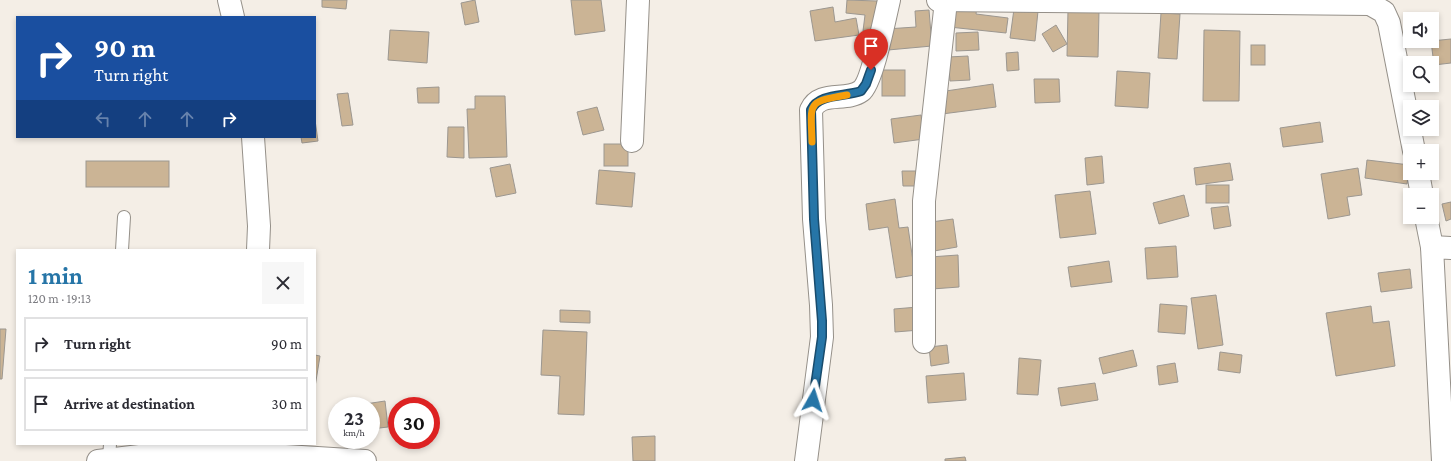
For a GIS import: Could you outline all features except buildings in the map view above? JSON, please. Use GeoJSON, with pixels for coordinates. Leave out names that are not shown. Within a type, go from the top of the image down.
{"type":"FeatureCollection","features":[{"type":"Feature","properties":{"kind":"street"},"geometry":{"type":"LineString","coordinates":[[229,0],[233,16]]}},
{"type":"Feature","properties":{"kind":"street"},"geometry":{"type":"LineString","coordinates":[[632,141],[638,0]]}},
{"type":"Feature","properties":{"kind":"street"},"geometry":{"type":"LineString","coordinates":[[806,461],[822,337],[814,219],[811,110],[814,103],[821,99],[855,94],[861,91],[866,84],[889,0]]}},
{"type":"Feature","properties":{"kind":"street"},"geometry":{"type":"LineString","coordinates":[[924,342],[924,201],[942,0],[1370,4],[1384,12],[1390,23],[1413,144]]}},
{"type":"Feature","properties":{"kind":"street"},"geometry":{"type":"LineString","coordinates":[[253,138],[257,187],[258,249]]}},
{"type":"Feature","properties":{"kind":"street"},"geometry":{"type":"LineString","coordinates":[[1430,224],[1442,248],[1443,461]]}},
{"type":"Feature","properties":{"kind":"street"},"geometry":{"type":"LineString","coordinates":[[106,455],[245,453],[365,461]]}},
{"type":"Feature","properties":{"kind":"lane"},"geometry":{"type":"LineString","coordinates":[[122,249],[124,217]]}},
{"type":"Feature","properties":{"kind":"slow traffic"},"geometry":{"type":"LineString","coordinates":[[812,142],[811,110],[814,103],[821,99],[847,95]]}},
{"type":"Feature","properties":{"kind":"route"},"geometry":{"type":"LineString","coordinates":[[813,400],[816,369],[822,337],[822,321],[814,219],[811,110],[814,103],[821,99],[855,94],[861,91],[866,84],[871,70]]}}]}
